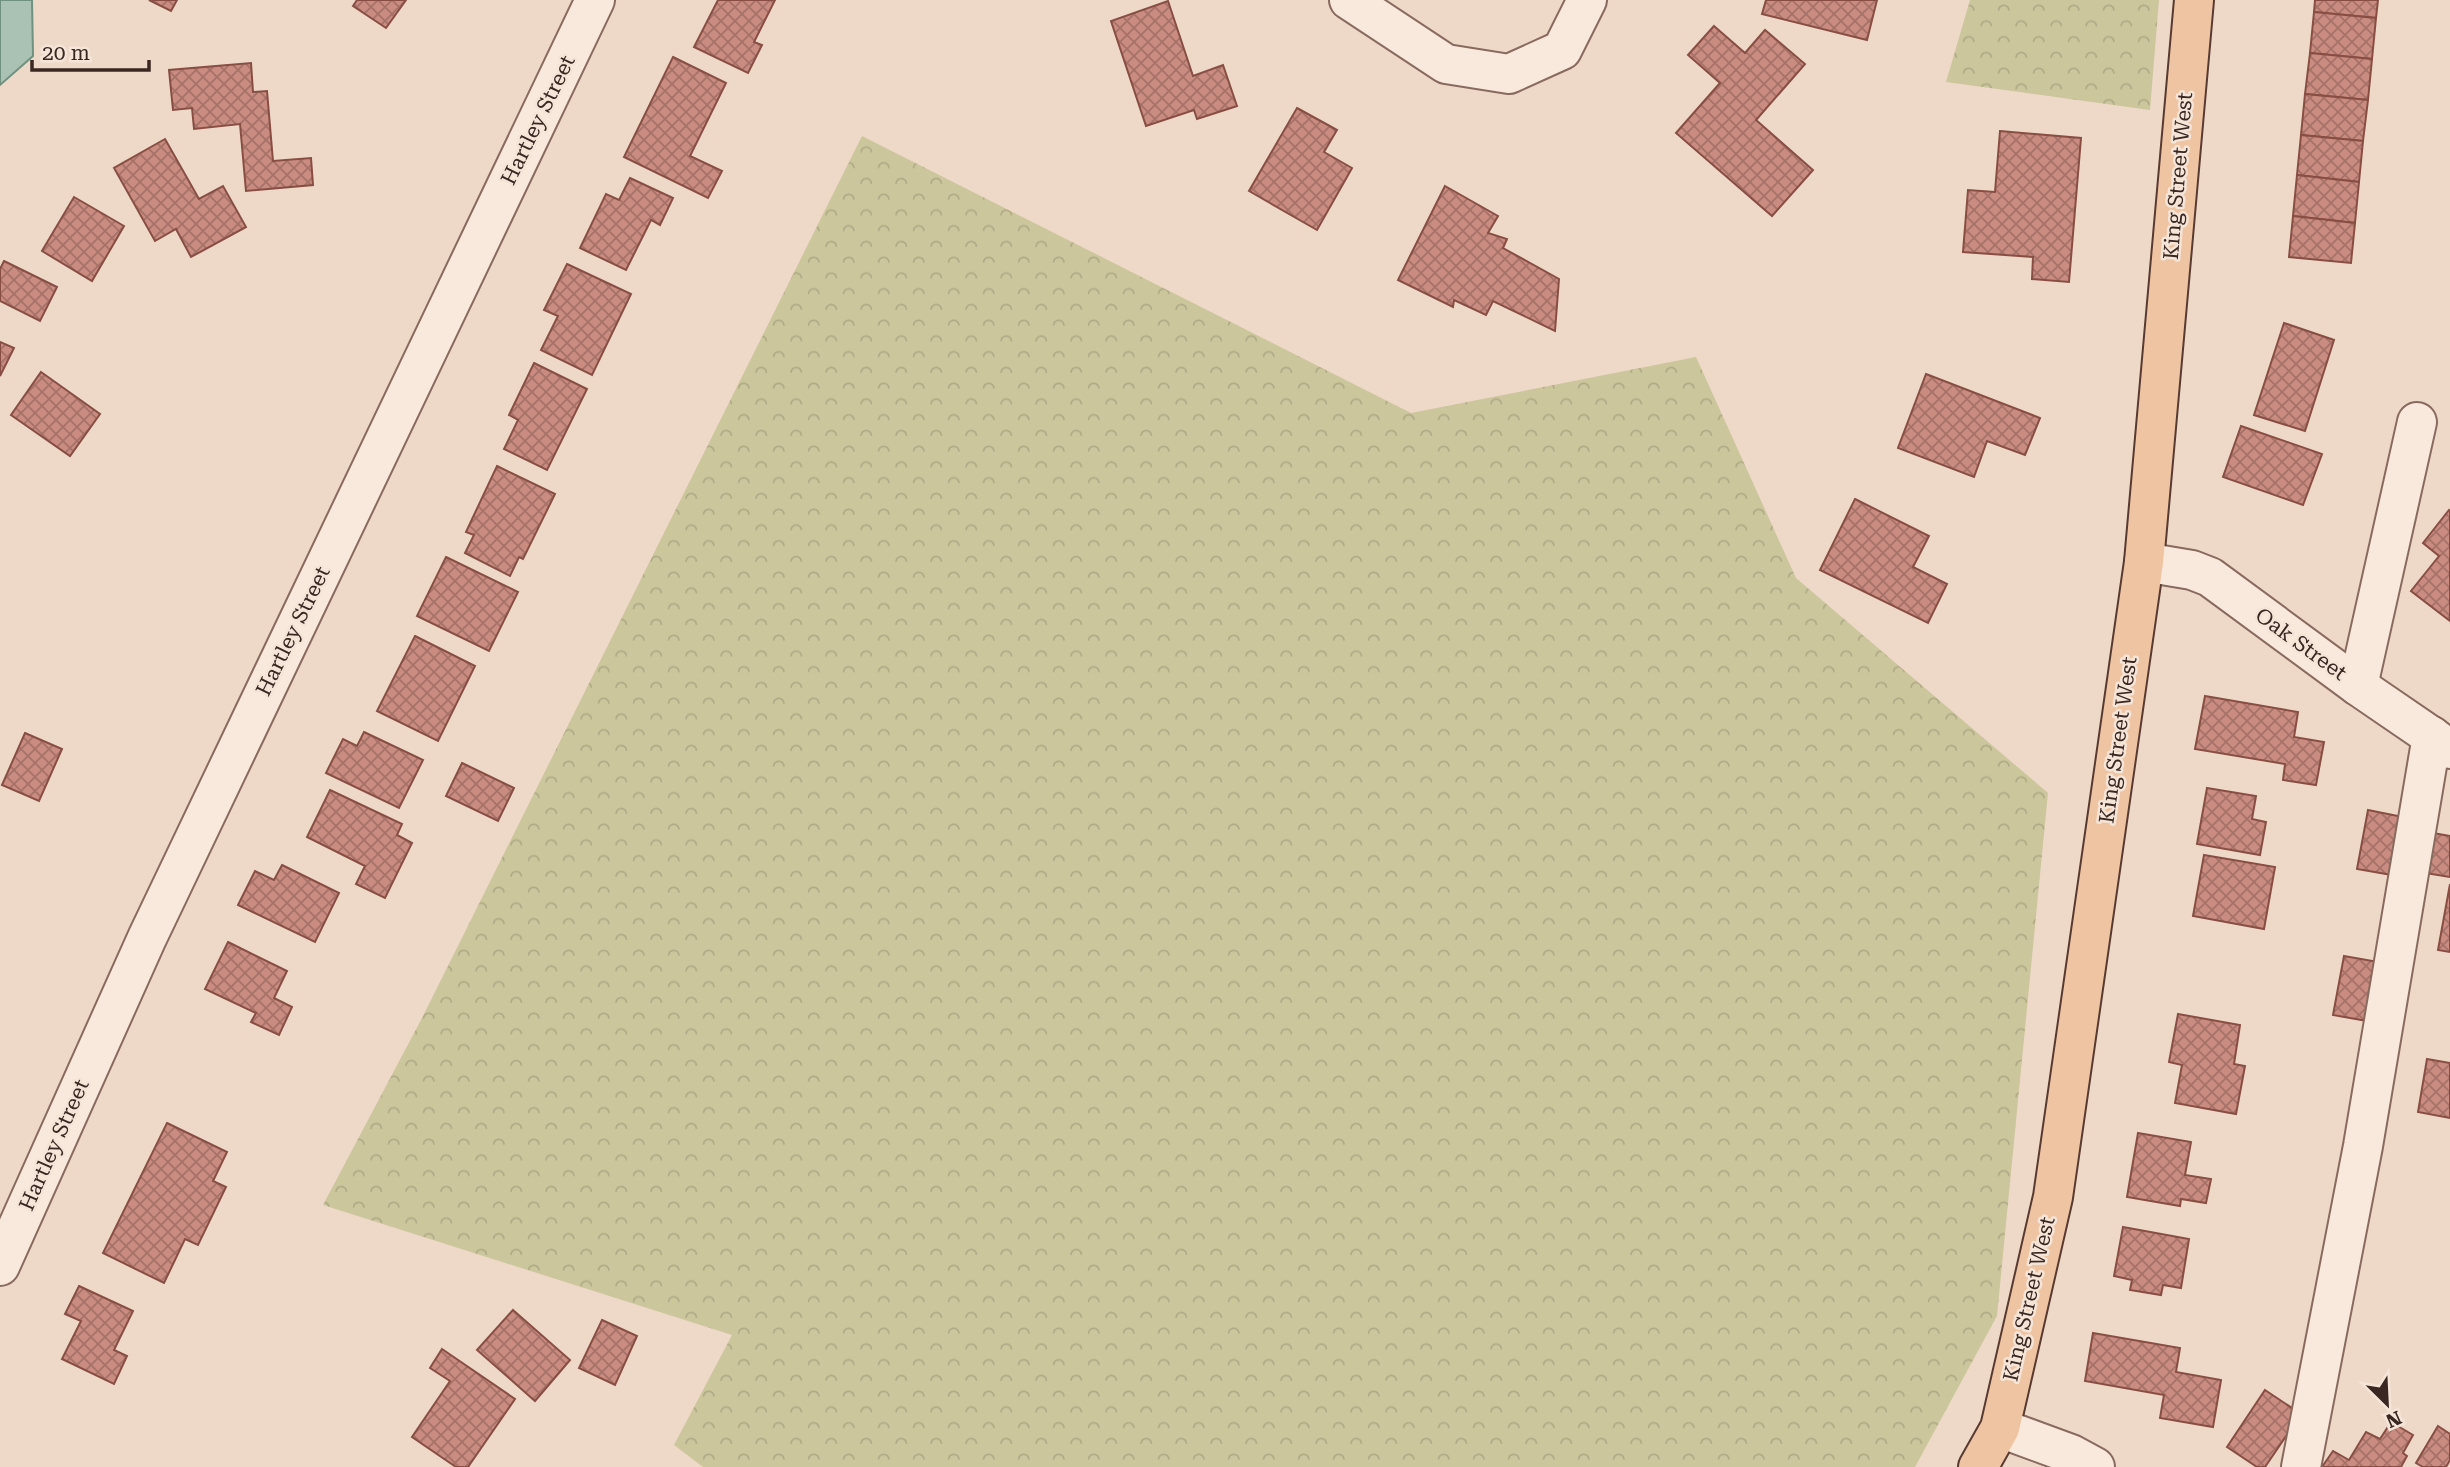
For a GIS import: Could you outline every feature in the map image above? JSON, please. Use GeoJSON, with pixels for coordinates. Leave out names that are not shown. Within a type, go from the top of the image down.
{"type":"FeatureCollection","features":[{"type":"Feature","properties":{"kind":"main road","name":"King Street West"},"geometry":{"type":"LineString","coordinates":[[1978,1467],[2000,1428],[2053,1197],[2144,562],[2194,0]]}},
{"type":"Feature","properties":{"kind":"street","name":"Hartley Street"},"geometry":{"type":"LineString","coordinates":[[0,1266],[147,938],[595,0]]}},
{"type":"Feature","properties":{"kind":"street"},"geometry":{"type":"LineString","coordinates":[[1349,0],[1447,64],[1509,74],[1562,50],[1587,0]]}},
{"type":"Feature","properties":{"kind":"street"},"geometry":{"type":"LineString","coordinates":[[2358,686],[2417,422]]}},
{"type":"Feature","properties":{"kind":"street","name":"Oak Street"},"geometry":{"type":"LineString","coordinates":[[2144,562],[2192,570],[2210,577],[2358,686],[2441,743]]}},
{"type":"Feature","properties":{"kind":"street"},"geometry":{"type":"LineString","coordinates":[[2301,1467],[2441,743]]}},
{"type":"Feature","properties":{"kind":"street"},"geometry":{"type":"LineString","coordinates":[[2000,1428],[2071,1454],[2095,1467]]}},
{"type":"Feature","properties":{"kind":"green space"},"geometry":{"type":"Polygon","coordinates":[[[1970,0],[2159,0],[2150,110],[1946,82],[1970,0]]]}},
{"type":"Feature","properties":{"kind":"green space"},"geometry":{"type":"Polygon","coordinates":[[[862,136],[1411,413],[1696,357],[1796,578],[2048,793],[1997,1316],[1915,1467],[703,1467],[674,1445],[732,1335],[323,1205],[422,1018],[862,136]]]}},
{"type":"Feature","properties":{"kind":"shaded area"},"geometry":{"type":"Polygon","coordinates":[[[0,0],[32,0],[33,56],[0,85],[0,0]]]}},
{"type":"Feature","properties":{"kind":"building"},"geometry":{"type":"Polygon","coordinates":[[[149,0],[177,0],[171,11],[149,0]]]}},
{"type":"Feature","properties":{"kind":"building"},"geometry":{"type":"Polygon","coordinates":[[[357,0],[406,0],[386,28],[353,6],[357,0]]]}},
{"type":"Feature","properties":{"kind":"building"},"geometry":{"type":"Polygon","coordinates":[[[718,0],[775,0],[754,42],[762,45],[748,73],[694,47],[718,0]]]}},
{"type":"Feature","properties":{"kind":"building"},"geometry":{"type":"Polygon","coordinates":[[[1766,0],[1877,0],[1867,40],[1762,14],[1766,0]]]}},
{"type":"Feature","properties":{"kind":"building"},"geometry":{"type":"Polygon","coordinates":[[[2315,0],[2378,0],[2376,18],[2314,12],[2315,0]]]}},
{"type":"Feature","properties":{"kind":"building"},"geometry":{"type":"Polygon","coordinates":[[[1168,1],[1193,76],[1223,65],[1237,106],[1197,119],[1194,110],[1146,126],[1111,21],[1168,1]]]}},
{"type":"Feature","properties":{"kind":"building"},"geometry":{"type":"Polygon","coordinates":[[[2314,12],[2376,18],[2372,59],[2310,53],[2314,12]]]}},
{"type":"Feature","properties":{"kind":"building"},"geometry":{"type":"Polygon","coordinates":[[[1714,26],[1745,53],[1765,30],[1805,64],[1756,120],[1813,170],[1772,216],[1676,133],[1720,83],[1688,55],[1714,26]]]}},
{"type":"Feature","properties":{"kind":"building"},"geometry":{"type":"Polygon","coordinates":[[[2310,53],[2372,59],[2368,100],[2305,94],[2310,53]]]}},
{"type":"Feature","properties":{"kind":"building"},"geometry":{"type":"Polygon","coordinates":[[[673,57],[726,83],[690,156],[722,171],[708,198],[624,157],[673,57]]]}},
{"type":"Feature","properties":{"kind":"building"},"geometry":{"type":"Polygon","coordinates":[[[251,63],[253,92],[267,91],[273,161],[311,158],[313,185],[246,191],[240,124],[194,129],[192,108],[173,110],[169,70],[251,63]]]}},
{"type":"Feature","properties":{"kind":"building"},"geometry":{"type":"Polygon","coordinates":[[[2305,94],[2368,100],[2363,141],[2301,135],[2305,94]]]}},
{"type":"Feature","properties":{"kind":"building"},"geometry":{"type":"Polygon","coordinates":[[[1297,108],[1337,130],[1324,152],[1352,168],[1317,230],[1249,191],[1297,108]]]}},
{"type":"Feature","properties":{"kind":"building"},"geometry":{"type":"Polygon","coordinates":[[[2000,131],[2081,138],[2069,282],[2032,279],[2033,257],[1963,252],[1968,190],[1995,192],[2000,131]]]}},
{"type":"Feature","properties":{"kind":"building"},"geometry":{"type":"Polygon","coordinates":[[[2301,135],[2363,141],[2359,182],[2297,175],[2301,135]]]}},
{"type":"Feature","properties":{"kind":"building"},"geometry":{"type":"Polygon","coordinates":[[[165,139],[199,199],[223,186],[246,227],[191,257],[176,229],[155,241],[114,168],[165,139]]]}},
{"type":"Feature","properties":{"kind":"building"},"geometry":{"type":"Polygon","coordinates":[[[2297,175],[2359,182],[2355,223],[2293,216],[2297,175]]]}},
{"type":"Feature","properties":{"kind":"building"},"geometry":{"type":"Polygon","coordinates":[[[630,178],[673,198],[660,225],[651,220],[626,270],[580,248],[606,194],[619,200],[630,178]]]}},
{"type":"Feature","properties":{"kind":"building"},"geometry":{"type":"Polygon","coordinates":[[[1445,186],[1498,216],[1488,233],[1507,239],[1503,248],[1559,279],[1555,331],[1493,301],[1486,315],[1454,300],[1453,307],[1398,280],[1445,186]]]}},
{"type":"Feature","properties":{"kind":"building"},"geometry":{"type":"Polygon","coordinates":[[[74,197],[124,226],[92,281],[42,251],[74,197]]]}},
{"type":"Feature","properties":{"kind":"building"},"geometry":{"type":"Polygon","coordinates":[[[2293,216],[2355,223],[2351,263],[2289,257],[2293,216]]]}},
{"type":"Feature","properties":{"kind":"building"},"geometry":{"type":"Polygon","coordinates":[[[4,261],[57,287],[40,321],[0,301],[0,269],[4,261]]]}},
{"type":"Feature","properties":{"kind":"building"},"geometry":{"type":"Polygon","coordinates":[[[567,264],[631,294],[592,375],[541,350],[558,316],[544,310],[567,264]]]}},
{"type":"Feature","properties":{"kind":"building"},"geometry":{"type":"Polygon","coordinates":[[[2284,323],[2334,340],[2305,431],[2254,415],[2284,323]]]}},
{"type":"Feature","properties":{"kind":"building"},"geometry":{"type":"Polygon","coordinates":[[[0,342],[14,348],[0,376],[0,342]]]}},
{"type":"Feature","properties":{"kind":"building"},"geometry":{"type":"Polygon","coordinates":[[[534,363],[587,389],[547,470],[504,449],[518,420],[509,415],[534,363]]]}},
{"type":"Feature","properties":{"kind":"building"},"geometry":{"type":"Polygon","coordinates":[[[41,372],[100,414],[70,456],[11,415],[41,372]]]}},
{"type":"Feature","properties":{"kind":"building"},"geometry":{"type":"Polygon","coordinates":[[[1926,374],[2040,418],[2025,455],[1987,441],[1974,477],[1898,448],[1926,374]]]}},
{"type":"Feature","properties":{"kind":"building"},"geometry":{"type":"Polygon","coordinates":[[[2241,426],[2322,454],[2303,505],[2223,477],[2241,426]]]}},
{"type":"Feature","properties":{"kind":"building"},"geometry":{"type":"Polygon","coordinates":[[[497,466],[555,494],[523,559],[519,557],[510,576],[465,553],[474,535],[466,532],[497,466]]]}},
{"type":"Feature","properties":{"kind":"building"},"geometry":{"type":"Polygon","coordinates":[[[1855,499],[1929,536],[1913,567],[1947,584],[1928,623],[1820,570],[1855,499]]]}},
{"type":"Feature","properties":{"kind":"building"},"geometry":{"type":"Polygon","coordinates":[[[2449,510],[2450,621],[2411,591],[2439,556],[2423,543],[2449,510]]]}},
{"type":"Feature","properties":{"kind":"building"},"geometry":{"type":"Polygon","coordinates":[[[446,557],[518,592],[489,651],[417,616],[446,557]]]}},
{"type":"Feature","properties":{"kind":"building"},"geometry":{"type":"Polygon","coordinates":[[[415,636],[475,666],[438,741],[377,711],[415,636]]]}},
{"type":"Feature","properties":{"kind":"building"},"geometry":{"type":"Polygon","coordinates":[[[2205,696],[2298,712],[2294,737],[2324,742],[2316,785],[2283,780],[2285,764],[2195,749],[2205,696]]]}},
{"type":"Feature","properties":{"kind":"building"},"geometry":{"type":"Polygon","coordinates":[[[364,732],[423,760],[399,808],[326,773],[343,739],[357,746],[364,732]]]}},
{"type":"Feature","properties":{"kind":"building"},"geometry":{"type":"Polygon","coordinates":[[[25,733],[62,749],[39,801],[2,785],[25,733]]]}},
{"type":"Feature","properties":{"kind":"building"},"geometry":{"type":"Polygon","coordinates":[[[462,763],[514,788],[498,821],[446,796],[462,763]]]}},
{"type":"Feature","properties":{"kind":"building"},"geometry":{"type":"Polygon","coordinates":[[[2207,788],[2256,796],[2252,819],[2266,822],[2260,855],[2197,844],[2207,788]]]}},
{"type":"Feature","properties":{"kind":"building"},"geometry":{"type":"Polygon","coordinates":[[[330,790],[402,824],[397,835],[412,843],[385,898],[356,884],[365,866],[307,837],[330,790]]]}},
{"type":"Feature","properties":{"kind":"building"},"geometry":{"type":"Polygon","coordinates":[[[2368,810],[2403,817],[2392,875],[2357,869],[2368,810]]]}},
{"type":"Feature","properties":{"kind":"building"},"geometry":{"type":"Polygon","coordinates":[[[2433,833],[2450,836],[2450,877],[2425,873],[2433,833]]]}},
{"type":"Feature","properties":{"kind":"building"},"geometry":{"type":"Polygon","coordinates":[[[2204,855],[2275,867],[2264,929],[2193,916],[2204,855]]]}},
{"type":"Feature","properties":{"kind":"building"},"geometry":{"type":"Polygon","coordinates":[[[282,865],[339,893],[315,942],[238,905],[255,871],[274,880],[282,865]]]}},
{"type":"Feature","properties":{"kind":"building"},"geometry":{"type":"Polygon","coordinates":[[[2450,884],[2450,952],[2438,950],[2450,884]]]}},
{"type":"Feature","properties":{"kind":"building"},"geometry":{"type":"Polygon","coordinates":[[[228,942],[287,971],[274,998],[292,1007],[279,1035],[251,1022],[256,1013],[205,989],[228,942]]]}},
{"type":"Feature","properties":{"kind":"building"},"geometry":{"type":"Polygon","coordinates":[[[2344,956],[2384,963],[2373,1022],[2333,1015],[2344,956]]]}},
{"type":"Feature","properties":{"kind":"building"},"geometry":{"type":"Polygon","coordinates":[[[2178,1014],[2240,1025],[2234,1064],[2245,1066],[2236,1114],[2175,1103],[2182,1065],[2169,1062],[2178,1014]]]}},
{"type":"Feature","properties":{"kind":"building"},"geometry":{"type":"Polygon","coordinates":[[[2427,1059],[2450,1063],[2450,1118],[2418,1112],[2427,1059]]]}},
{"type":"Feature","properties":{"kind":"building"},"geometry":{"type":"Polygon","coordinates":[[[167,1123],[227,1152],[213,1181],[226,1187],[198,1245],[185,1239],[164,1283],[103,1253],[167,1123]]]}},
{"type":"Feature","properties":{"kind":"building"},"geometry":{"type":"Polygon","coordinates":[[[2138,1133],[2191,1142],[2185,1175],[2211,1179],[2206,1203],[2181,1199],[2180,1206],[2127,1197],[2138,1133]]]}},
{"type":"Feature","properties":{"kind":"building"},"geometry":{"type":"Polygon","coordinates":[[[2123,1227],[2189,1239],[2181,1288],[2163,1285],[2161,1295],[2130,1290],[2132,1280],[2114,1276],[2123,1227]]]}},
{"type":"Feature","properties":{"kind":"building"},"geometry":{"type":"Polygon","coordinates":[[[79,1286],[133,1311],[114,1350],[127,1356],[114,1384],[62,1359],[81,1321],[65,1314],[79,1286]]]}},
{"type":"Feature","properties":{"kind":"building"},"geometry":{"type":"Polygon","coordinates":[[[513,1310],[570,1360],[535,1401],[477,1350],[513,1310]]]}},
{"type":"Feature","properties":{"kind":"building"},"geometry":{"type":"Polygon","coordinates":[[[602,1320],[637,1336],[615,1385],[579,1368],[602,1320]]]}},
{"type":"Feature","properties":{"kind":"building"},"geometry":{"type":"Polygon","coordinates":[[[2093,1333],[2180,1348],[2176,1372],[2221,1380],[2213,1427],[2160,1418],[2164,1395],[2085,1381],[2093,1333]]]}},
{"type":"Feature","properties":{"kind":"building"},"geometry":{"type":"Polygon","coordinates":[[[442,1349],[515,1399],[468,1467],[456,1467],[412,1437],[450,1381],[430,1368],[442,1349]]]}},
{"type":"Feature","properties":{"kind":"building"},"geometry":{"type":"Polygon","coordinates":[[[2265,1390],[2301,1414],[2265,1467],[2257,1467],[2227,1447],[2265,1390]]]}},
{"type":"Feature","properties":{"kind":"building"},"geometry":{"type":"Polygon","coordinates":[[[2391,1422],[2413,1435],[2403,1453],[2407,1456],[2401,1467],[2322,1467],[2333,1451],[2349,1460],[2366,1432],[2380,1439],[2391,1422]]]}},
{"type":"Feature","properties":{"kind":"building"},"geometry":{"type":"Polygon","coordinates":[[[2438,1426],[2450,1434],[2450,1460],[2446,1467],[2423,1467],[2416,1463],[2438,1426]]]}}]}
